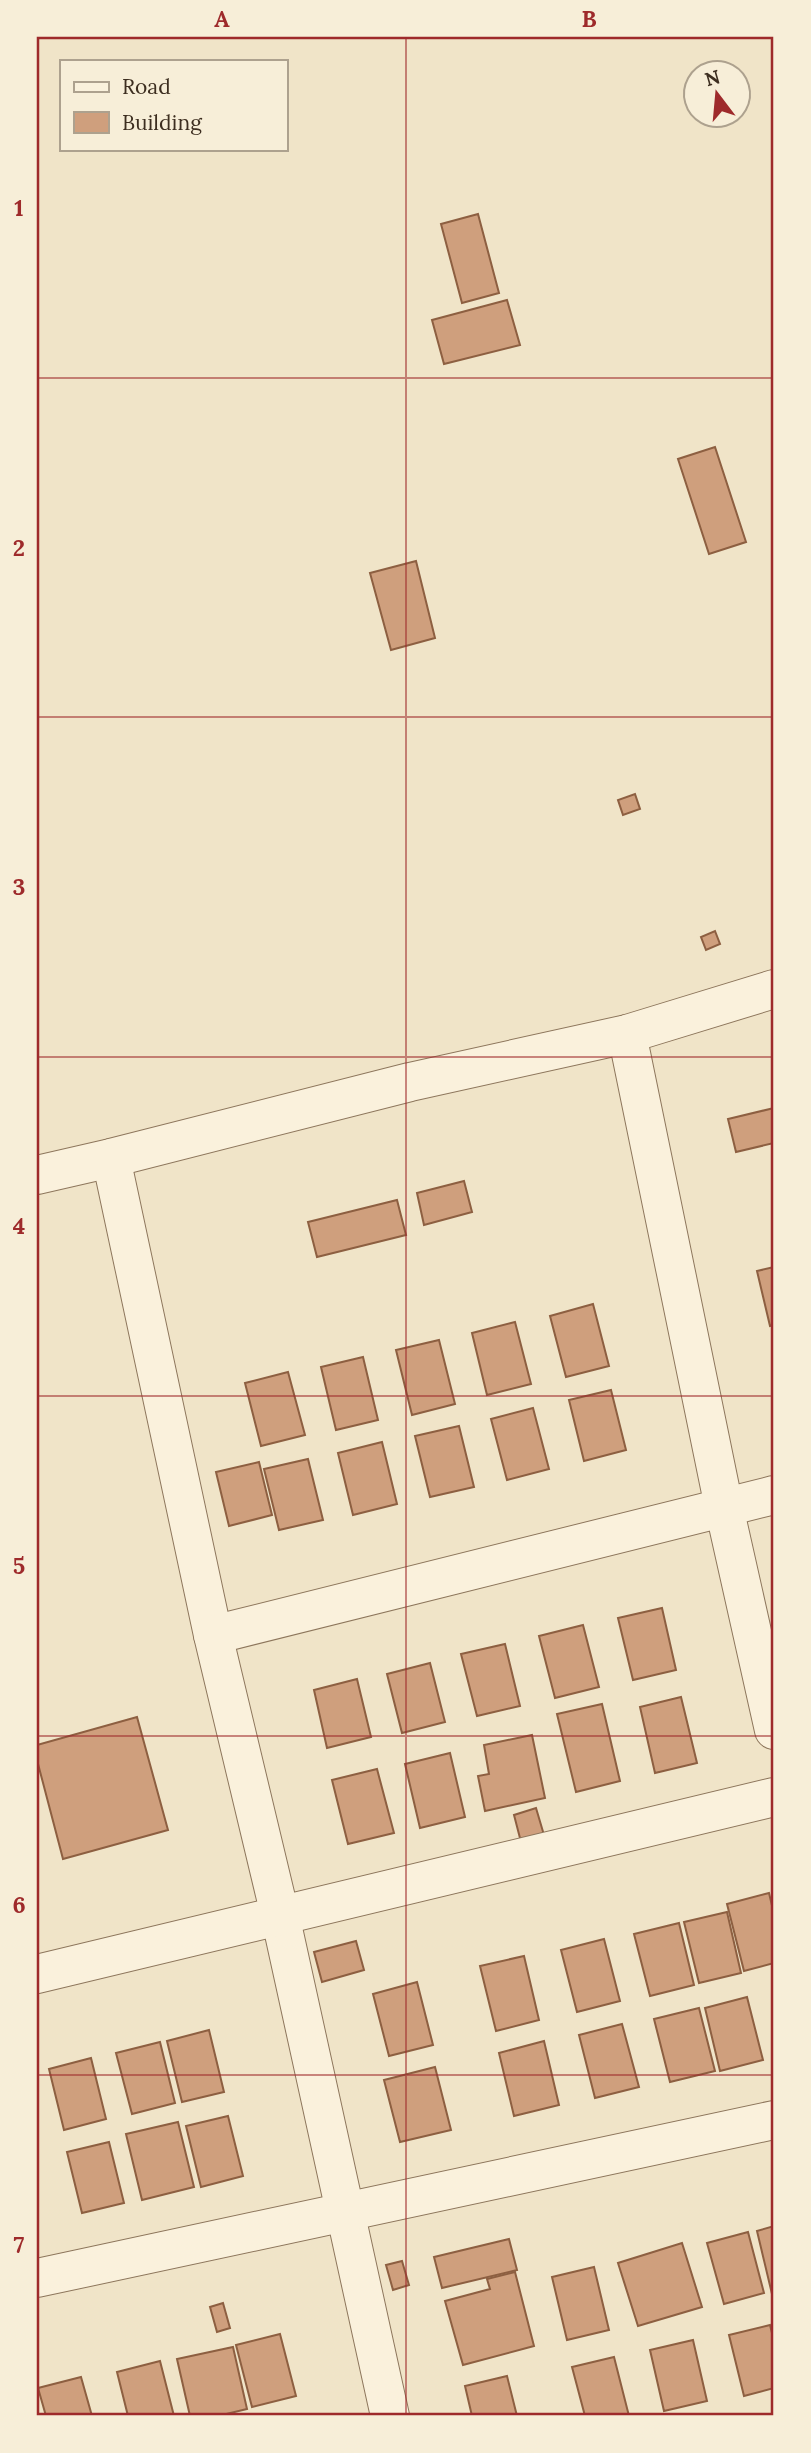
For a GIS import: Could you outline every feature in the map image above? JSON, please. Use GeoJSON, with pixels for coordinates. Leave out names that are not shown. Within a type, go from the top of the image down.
{"type":"FeatureCollection","features":[{"type":"Feature","properties":{"kind":"street"},"geometry":{"type":"LineString","coordinates":[[37,1175],[410,1082],[628,1034],[774,989]]}},
{"type":"Feature","properties":{"kind":"street"},"geometry":{"type":"LineString","coordinates":[[628,1034],[723,1507],[774,1730]]}},
{"type":"Feature","properties":{"kind":"street"},"geometry":{"type":"LineString","coordinates":[[111,1158],[213,1635],[280,1915],[390,2416]]}},
{"type":"Feature","properties":{"kind":"street"},"geometry":{"type":"LineString","coordinates":[[213,1635],[774,1495]]}},
{"type":"Feature","properties":{"kind":"street"},"geometry":{"type":"LineString","coordinates":[[37,1974],[774,1797]]}},
{"type":"Feature","properties":{"kind":"street"},"geometry":{"type":"LineString","coordinates":[[37,2278],[774,2120]]}},
{"type":"Feature","properties":{"kind":"building"},"geometry":{"type":"Polygon","coordinates":[[[478,214],[499,293],[462,303],[441,224],[478,214]]]}},
{"type":"Feature","properties":{"kind":"building"},"geometry":{"type":"Polygon","coordinates":[[[507,300],[520,345],[444,364],[432,320],[507,300]]]}},
{"type":"Feature","properties":{"kind":"building"},"geometry":{"type":"Polygon","coordinates":[[[715,447],[746,542],[709,554],[678,459],[715,447]]]}},
{"type":"Feature","properties":{"kind":"building"},"geometry":{"type":"Polygon","coordinates":[[[416,561],[435,638],[391,650],[370,573],[416,561]]]}},
{"type":"Feature","properties":{"kind":"building"},"geometry":{"type":"Polygon","coordinates":[[[635,794],[640,809],[623,815],[618,800],[635,794]]]}},
{"type":"Feature","properties":{"kind":"building"},"geometry":{"type":"Polygon","coordinates":[[[715,931],[720,944],[706,950],[701,937],[715,931]]]}},
{"type":"Feature","properties":{"kind":"building"},"geometry":{"type":"Polygon","coordinates":[[[774,1108],[774,1143],[736,1152],[728,1119],[774,1108]]]}},
{"type":"Feature","properties":{"kind":"building"},"geometry":{"type":"Polygon","coordinates":[[[464,1181],[472,1212],[424,1225],[417,1193],[464,1181]]]}},
{"type":"Feature","properties":{"kind":"building"},"geometry":{"type":"Polygon","coordinates":[[[397,1200],[406,1235],[317,1257],[308,1222],[397,1200]]]}},
{"type":"Feature","properties":{"kind":"building"},"geometry":{"type":"Polygon","coordinates":[[[774,1267],[774,1325],[770,1326],[757,1271],[774,1267]]]}},
{"type":"Feature","properties":{"kind":"building"},"geometry":{"type":"Polygon","coordinates":[[[593,1304],[609,1366],[566,1377],[550,1316],[593,1304]]]}},
{"type":"Feature","properties":{"kind":"building"},"geometry":{"type":"Polygon","coordinates":[[[515,1322],[531,1384],[487,1395],[472,1333],[515,1322]]]}},
{"type":"Feature","properties":{"kind":"building"},"geometry":{"type":"Polygon","coordinates":[[[439,1340],[455,1404],[412,1415],[396,1350],[439,1340]]]}},
{"type":"Feature","properties":{"kind":"building"},"geometry":{"type":"Polygon","coordinates":[[[363,1357],[378,1420],[336,1430],[321,1367],[363,1357]]]}},
{"type":"Feature","properties":{"kind":"building"},"geometry":{"type":"Polygon","coordinates":[[[288,1372],[305,1435],[261,1446],[245,1383],[288,1372]]]}},
{"type":"Feature","properties":{"kind":"building"},"geometry":{"type":"Polygon","coordinates":[[[611,1390],[626,1450],[584,1461],[569,1400],[611,1390]]]}},
{"type":"Feature","properties":{"kind":"building"},"geometry":{"type":"Polygon","coordinates":[[[533,1408],[549,1469],[507,1480],[491,1419],[533,1408]]]}},
{"type":"Feature","properties":{"kind":"building"},"geometry":{"type":"Polygon","coordinates":[[[459,1426],[474,1487],[430,1497],[415,1436],[459,1426]]]}},
{"type":"Feature","properties":{"kind":"building"},"geometry":{"type":"Polygon","coordinates":[[[382,1442],[397,1504],[353,1515],[338,1453],[382,1442]]]}},
{"type":"Feature","properties":{"kind":"building"},"geometry":{"type":"Polygon","coordinates":[[[308,1459],[323,1520],[279,1530],[264,1469],[308,1459]]]}},
{"type":"Feature","properties":{"kind":"building"},"geometry":{"type":"Polygon","coordinates":[[[259,1462],[272,1515],[229,1526],[216,1472],[259,1462]]]}},
{"type":"Feature","properties":{"kind":"building"},"geometry":{"type":"Polygon","coordinates":[[[662,1608],[676,1670],[633,1680],[618,1618],[662,1608]]]}},
{"type":"Feature","properties":{"kind":"building"},"geometry":{"type":"Polygon","coordinates":[[[583,1625],[599,1687],[555,1698],[539,1636],[583,1625]]]}},
{"type":"Feature","properties":{"kind":"building"},"geometry":{"type":"Polygon","coordinates":[[[505,1644],[520,1706],[477,1716],[461,1654],[505,1644]]]}},
{"type":"Feature","properties":{"kind":"building"},"geometry":{"type":"Polygon","coordinates":[[[430,1663],[445,1722],[402,1733],[387,1674],[430,1663]]]}},
{"type":"Feature","properties":{"kind":"building"},"geometry":{"type":"Polygon","coordinates":[[[357,1679],[371,1737],[327,1748],[314,1690],[357,1679]]]}},
{"type":"Feature","properties":{"kind":"building"},"geometry":{"type":"Polygon","coordinates":[[[681,1697],[697,1763],[655,1773],[640,1707],[681,1697]]]}},
{"type":"Feature","properties":{"kind":"building"},"geometry":{"type":"Polygon","coordinates":[[[602,1704],[620,1781],[576,1792],[557,1714],[602,1704]]]}},
{"type":"Feature","properties":{"kind":"building"},"geometry":{"type":"Polygon","coordinates":[[[137,1717],[168,1830],[63,1859],[37,1760],[37,1745],[137,1717]]]}},
{"type":"Feature","properties":{"kind":"building"},"geometry":{"type":"Polygon","coordinates":[[[532,1735],[545,1798],[485,1811],[478,1776],[489,1774],[484,1745],[532,1735]]]}},
{"type":"Feature","properties":{"kind":"building"},"geometry":{"type":"Polygon","coordinates":[[[450,1753],[465,1817],[420,1828],[405,1764],[450,1753]]]}},
{"type":"Feature","properties":{"kind":"building"},"geometry":{"type":"Polygon","coordinates":[[[377,1769],[394,1833],[348,1844],[332,1780],[377,1769]]]}},
{"type":"Feature","properties":{"kind":"building"},"geometry":{"type":"Polygon","coordinates":[[[536,1808],[544,1835],[521,1842],[514,1815],[536,1808]]]}},
{"type":"Feature","properties":{"kind":"building"},"geometry":{"type":"Polygon","coordinates":[[[769,1893],[774,1914],[774,1963],[744,1971],[727,1904],[769,1893]]]}},
{"type":"Feature","properties":{"kind":"building"},"geometry":{"type":"Polygon","coordinates":[[[727,1912],[741,1973],[699,1983],[684,1922],[727,1912]]]}},
{"type":"Feature","properties":{"kind":"building"},"geometry":{"type":"Polygon","coordinates":[[[679,1923],[694,1985],[650,1996],[634,1934],[679,1923]]]}},
{"type":"Feature","properties":{"kind":"building"},"geometry":{"type":"Polygon","coordinates":[[[604,1939],[620,2001],[577,2012],[561,1950],[604,1939]]]}},
{"type":"Feature","properties":{"kind":"building"},"geometry":{"type":"Polygon","coordinates":[[[356,1941],[364,1970],[322,1982],[314,1952],[356,1941]]]}},
{"type":"Feature","properties":{"kind":"building"},"geometry":{"type":"Polygon","coordinates":[[[524,1956],[539,2020],[496,2031],[480,1966],[524,1956]]]}},
{"type":"Feature","properties":{"kind":"building"},"geometry":{"type":"Polygon","coordinates":[[[417,1982],[433,2045],[389,2056],[373,1994],[417,1982]]]}},
{"type":"Feature","properties":{"kind":"building"},"geometry":{"type":"Polygon","coordinates":[[[747,1997],[763,2060],[720,2071],[705,2008],[747,1997]]]}},
{"type":"Feature","properties":{"kind":"building"},"geometry":{"type":"Polygon","coordinates":[[[699,2008],[715,2071],[670,2082],[654,2019],[699,2008]]]}},
{"type":"Feature","properties":{"kind":"building"},"geometry":{"type":"Polygon","coordinates":[[[622,2024],[639,2087],[595,2098],[579,2035],[622,2024]]]}},
{"type":"Feature","properties":{"kind":"building"},"geometry":{"type":"Polygon","coordinates":[[[209,2030],[224,2092],[182,2102],[167,2041],[209,2030]]]}},
{"type":"Feature","properties":{"kind":"building"},"geometry":{"type":"Polygon","coordinates":[[[544,2041],[559,2105],[514,2116],[499,2053],[544,2041]]]}},
{"type":"Feature","properties":{"kind":"building"},"geometry":{"type":"Polygon","coordinates":[[[160,2042],[175,2103],[132,2114],[116,2053],[160,2042]]]}},
{"type":"Feature","properties":{"kind":"building"},"geometry":{"type":"Polygon","coordinates":[[[91,2058],[106,2119],[64,2130],[49,2069],[91,2058]]]}},
{"type":"Feature","properties":{"kind":"building"},"geometry":{"type":"Polygon","coordinates":[[[435,2067],[451,2130],[400,2142],[384,2080],[435,2067]]]}},
{"type":"Feature","properties":{"kind":"building"},"geometry":{"type":"Polygon","coordinates":[[[228,2116],[243,2176],[201,2187],[186,2126],[228,2116]]]}},
{"type":"Feature","properties":{"kind":"building"},"geometry":{"type":"Polygon","coordinates":[[[178,2122],[194,2187],[142,2200],[126,2134],[178,2122]]]}},
{"type":"Feature","properties":{"kind":"building"},"geometry":{"type":"Polygon","coordinates":[[[109,2142],[124,2203],[82,2213],[67,2152],[109,2142]]]}},
{"type":"Feature","properties":{"kind":"building"},"geometry":{"type":"Polygon","coordinates":[[[774,2226],[774,2293],[772,2294],[757,2231],[774,2226]]]}},
{"type":"Feature","properties":{"kind":"building"},"geometry":{"type":"Polygon","coordinates":[[[748,2232],[764,2293],[724,2304],[707,2243],[748,2232]]]}},
{"type":"Feature","properties":{"kind":"building"},"geometry":{"type":"Polygon","coordinates":[[[509,2239],[517,2270],[442,2288],[434,2257],[509,2239]]]}},
{"type":"Feature","properties":{"kind":"building"},"geometry":{"type":"Polygon","coordinates":[[[682,2243],[702,2307],[638,2326],[618,2263],[682,2243]]]}},
{"type":"Feature","properties":{"kind":"building"},"geometry":{"type":"Polygon","coordinates":[[[402,2261],[409,2285],[393,2290],[386,2265],[402,2261]]]}},
{"type":"Feature","properties":{"kind":"building"},"geometry":{"type":"Polygon","coordinates":[[[594,2267],[609,2330],[567,2340],[552,2277],[594,2267]]]}},
{"type":"Feature","properties":{"kind":"building"},"geometry":{"type":"Polygon","coordinates":[[[515,2272],[534,2346],[463,2365],[445,2301],[490,2289],[487,2279],[515,2272]]]}},
{"type":"Feature","properties":{"kind":"building"},"geometry":{"type":"Polygon","coordinates":[[[223,2303],[230,2328],[217,2332],[210,2307],[223,2303]]]}},
{"type":"Feature","properties":{"kind":"building"},"geometry":{"type":"Polygon","coordinates":[[[770,2325],[774,2341],[774,2388],[744,2396],[729,2335],[770,2325]]]}},
{"type":"Feature","properties":{"kind":"building"},"geometry":{"type":"Polygon","coordinates":[[[280,2334],[296,2396],[252,2407],[236,2345],[280,2334]]]}},
{"type":"Feature","properties":{"kind":"building"},"geometry":{"type":"Polygon","coordinates":[[[693,2340],[707,2401],[664,2411],[650,2350],[693,2340]]]}},
{"type":"Feature","properties":{"kind":"building"},"geometry":{"type":"Polygon","coordinates":[[[233,2347],[247,2409],[218,2416],[190,2416],[177,2359],[233,2347]]]}},
{"type":"Feature","properties":{"kind":"building"},"geometry":{"type":"Polygon","coordinates":[[[614,2357],[629,2416],[585,2416],[572,2367],[614,2357]]]}},
{"type":"Feature","properties":{"kind":"building"},"geometry":{"type":"Polygon","coordinates":[[[160,2361],[174,2416],[128,2416],[117,2372],[160,2361]]]}},
{"type":"Feature","properties":{"kind":"building"},"geometry":{"type":"Polygon","coordinates":[[[507,2376],[517,2416],[472,2416],[465,2386],[507,2376]]]}},
{"type":"Feature","properties":{"kind":"building"},"geometry":{"type":"Polygon","coordinates":[[[81,2377],[92,2416],[46,2416],[38,2388],[81,2377]]]}}]}
